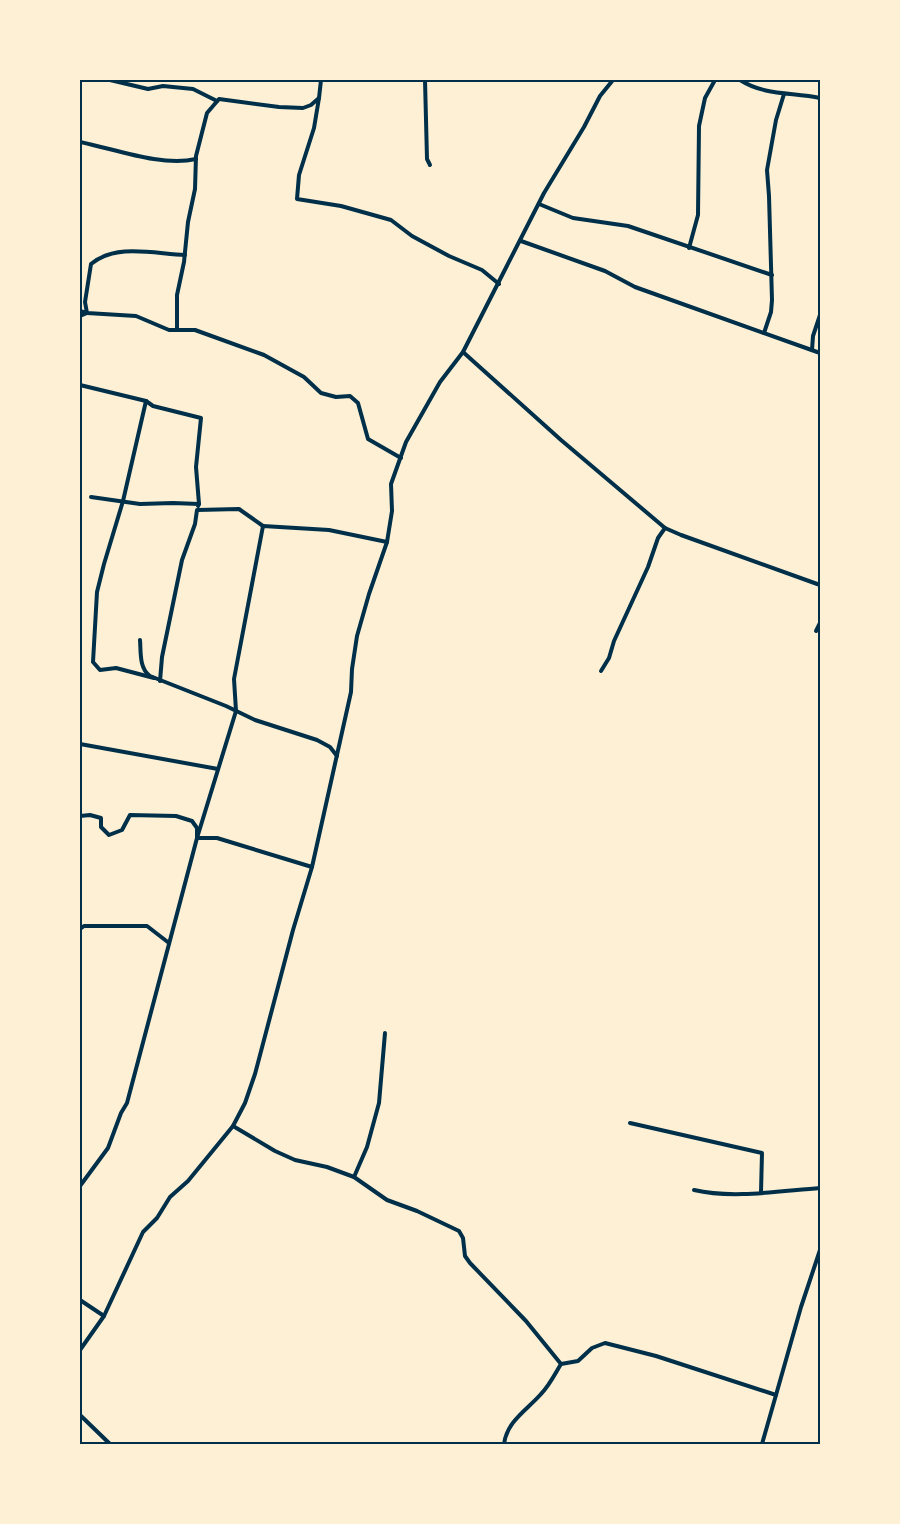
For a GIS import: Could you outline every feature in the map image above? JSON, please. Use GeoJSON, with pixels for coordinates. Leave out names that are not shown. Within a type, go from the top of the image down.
{"type":"FeatureCollection","features":[{"type":"Feature","properties":{"kind":"street"},"geometry":{"type":"LineString","coordinates":[[110,80],[148,89],[163,86],[193,89],[217,101]]}},
{"type":"Feature","properties":{"kind":"street"},"geometry":{"type":"LineString","coordinates":[[320,80],[314,128],[299,175],[297,199],[341,206],[391,220],[412,236],[449,256],[482,270],[499,284]]}},
{"type":"Feature","properties":{"kind":"street"},"geometry":{"type":"LineString","coordinates":[[425,80],[427,159],[430,165]]}},
{"type":"Feature","properties":{"kind":"street"},"geometry":{"type":"LineString","coordinates":[[80,1350],[104,1316],[143,1232],[156,1218],[170,1197],[188,1181],[233,1126],[245,1103],[255,1074],[312,867],[351,692],[357,636],[387,542],[392,511],[390,501],[391,484],[406,442],[440,382],[463,352],[539,204],[600,96],[613,80]]}},
{"type":"Feature","properties":{"kind":"street"},"geometry":{"type":"LineString","coordinates":[[689,248],[698,215],[699,126],[705,98],[715,80]]}},
{"type":"Feature","properties":{"kind":"street"},"geometry":{"type":"LineString","coordinates":[[740,80],[753,88],[820,98]]}},
{"type":"Feature","properties":{"kind":"street"},"geometry":{"type":"LineString","coordinates":[[764,333],[772,306],[767,170],[776,120],[784,94]]}},
{"type":"Feature","properties":{"kind":"street"},"geometry":{"type":"LineString","coordinates":[[177,330],[177,295],[195,189],[196,159],[207,113],[219,99],[279,107],[303,108],[311,105],[319,98]]}},
{"type":"Feature","properties":{"kind":"street"},"geometry":{"type":"LineString","coordinates":[[80,142],[122,153],[153,158],[188,161],[196,159]]}},
{"type":"Feature","properties":{"kind":"street"},"geometry":{"type":"LineString","coordinates":[[539,204],[573,218],[625,226],[772,275]]}},
{"type":"Feature","properties":{"kind":"street"},"geometry":{"type":"LineString","coordinates":[[521,240],[605,271],[635,287],[820,353]]}},
{"type":"Feature","properties":{"kind":"street"},"geometry":{"type":"LineString","coordinates":[[87,313],[85,302],[90,264],[98,258],[123,252],[185,254]]}},
{"type":"Feature","properties":{"kind":"street"},"geometry":{"type":"LineString","coordinates":[[80,311],[136,316],[169,330],[195,330],[264,355],[304,377],[321,393],[336,397],[350,396],[358,402],[368,439],[401,458]]}},
{"type":"Feature","properties":{"kind":"street"},"geometry":{"type":"LineString","coordinates":[[80,316],[87,313]]}},
{"type":"Feature","properties":{"kind":"street"},"geometry":{"type":"LineString","coordinates":[[812,350],[813,336],[820,315]]}},
{"type":"Feature","properties":{"kind":"street"},"geometry":{"type":"LineString","coordinates":[[463,352],[561,440],[665,528],[820,585]]}},
{"type":"Feature","properties":{"kind":"street"},"geometry":{"type":"LineString","coordinates":[[80,385],[146,401],[153,406],[200,418],[196,467],[199,504],[195,524],[182,560],[162,657],[160,681]]}},
{"type":"Feature","properties":{"kind":"street"},"geometry":{"type":"LineString","coordinates":[[146,401],[123,502],[97,592],[93,662],[100,670],[116,668],[154,678]]}},
{"type":"Feature","properties":{"kind":"street"},"geometry":{"type":"LineString","coordinates":[[91,498],[140,504],[199,504]]}},
{"type":"Feature","properties":{"kind":"street"},"geometry":{"type":"LineString","coordinates":[[197,510],[239,509],[264,526],[329,530],[387,542]]}},
{"type":"Feature","properties":{"kind":"street"},"geometry":{"type":"LineString","coordinates":[[80,1186],[108,1148],[121,1113],[127,1103],[198,838],[236,711],[234,679],[264,526]]}},
{"type":"Feature","properties":{"kind":"street"},"geometry":{"type":"LineString","coordinates":[[601,671],[609,658],[614,641],[648,567],[658,538],[665,528]]}},
{"type":"Feature","properties":{"kind":"street"},"geometry":{"type":"LineString","coordinates":[[816,631],[820,623]]}},
{"type":"Feature","properties":{"kind":"street"},"geometry":{"type":"LineString","coordinates":[[140,640],[143,667],[147,674],[272,726],[317,740],[330,747],[337,756]]}},
{"type":"Feature","properties":{"kind":"street"},"geometry":{"type":"LineString","coordinates":[[330,747],[340,743]]}},
{"type":"Feature","properties":{"kind":"street"},"geometry":{"type":"LineString","coordinates":[[80,744],[218,769]]}},
{"type":"Feature","properties":{"kind":"street"},"geometry":{"type":"LineString","coordinates":[[80,816],[90,814],[101,818],[102,827],[109,835],[122,830],[130,815],[180,817],[192,821],[198,838]]}},
{"type":"Feature","properties":{"kind":"street"},"geometry":{"type":"LineString","coordinates":[[198,838],[217,838],[312,867]]}},
{"type":"Feature","properties":{"kind":"street"},"geometry":{"type":"LineString","coordinates":[[80,929],[84,926],[147,926],[169,943]]}},
{"type":"Feature","properties":{"kind":"street"},"geometry":{"type":"LineString","coordinates":[[354,1177],[366,1147],[379,1103],[386,1032]]}},
{"type":"Feature","properties":{"kind":"street"},"geometry":{"type":"LineString","coordinates":[[630,1123],[762,1153],[761,1192]]}},
{"type":"Feature","properties":{"kind":"street"},"geometry":{"type":"LineString","coordinates":[[233,1126],[295,1160],[327,1167],[354,1177],[384,1198],[459,1231],[463,1238],[465,1256],[470,1263],[526,1321],[561,1364]]}},
{"type":"Feature","properties":{"kind":"street"},"geometry":{"type":"LineString","coordinates":[[694,1190],[716,1194],[820,1188]]}},
{"type":"Feature","properties":{"kind":"street"},"geometry":{"type":"LineString","coordinates":[[762,1444],[801,1307],[820,1250]]}},
{"type":"Feature","properties":{"kind":"street"},"geometry":{"type":"LineString","coordinates":[[80,1300],[104,1316]]}},
{"type":"Feature","properties":{"kind":"street"},"geometry":{"type":"LineString","coordinates":[[504,1444],[511,1424],[542,1393],[561,1364],[578,1361],[592,1348],[604,1343],[656,1356],[776,1395]]}},
{"type":"Feature","properties":{"kind":"street"},"geometry":{"type":"LineString","coordinates":[[80,1415],[110,1444]]}}]}
